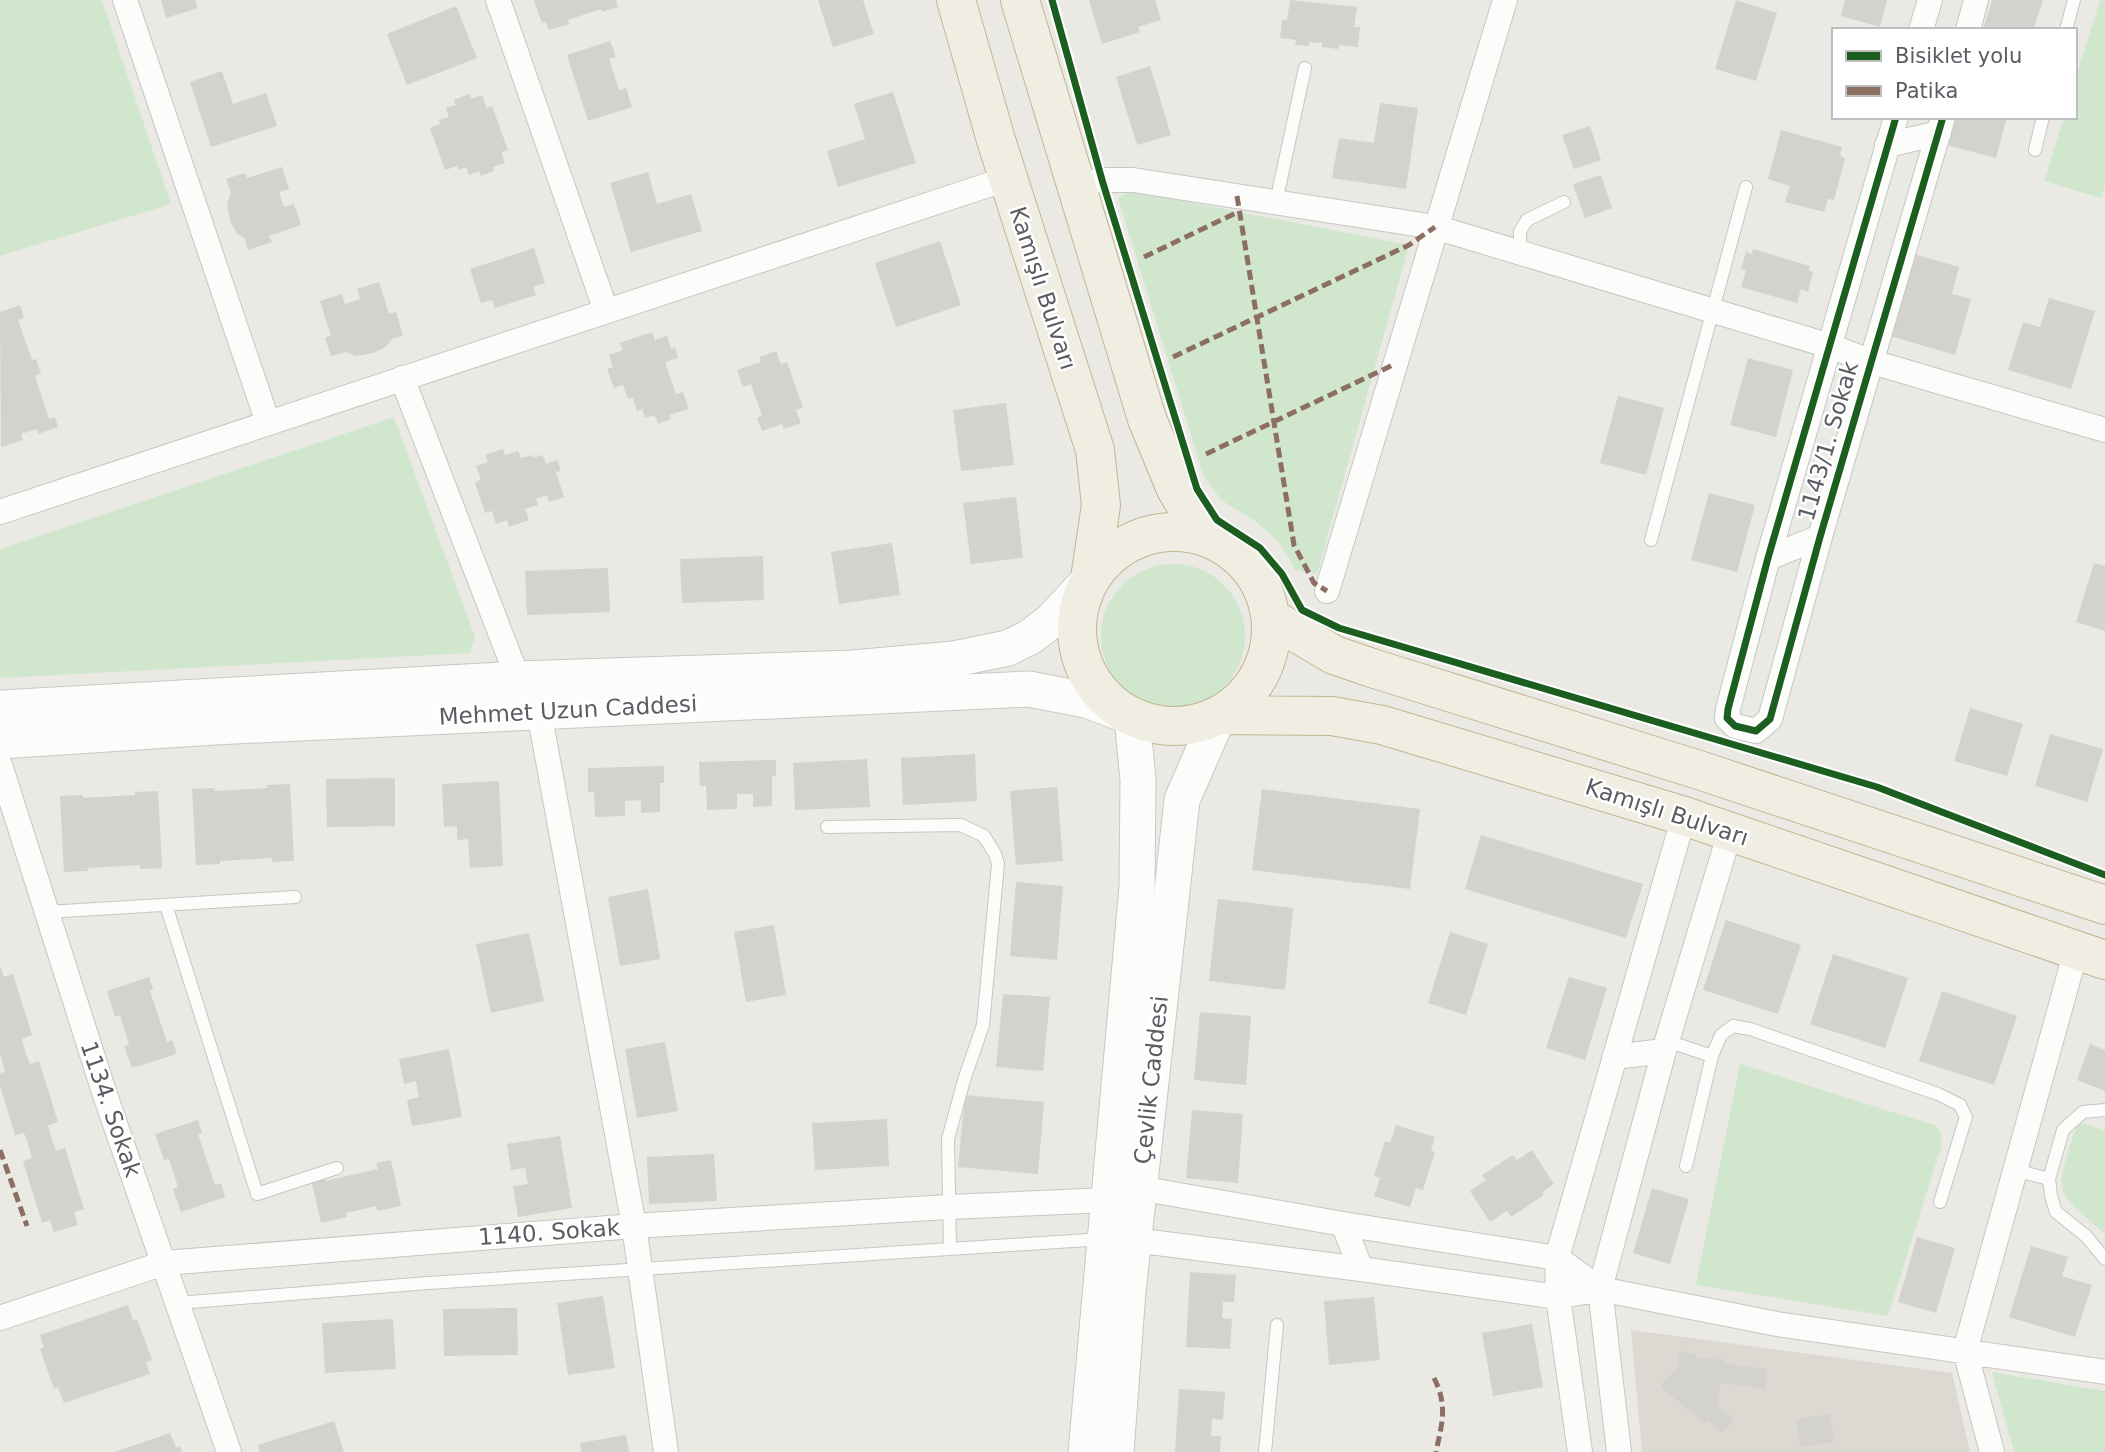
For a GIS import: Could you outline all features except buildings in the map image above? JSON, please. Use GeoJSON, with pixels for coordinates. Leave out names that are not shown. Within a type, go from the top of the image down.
{"type":"FeatureCollection","features":[{"type":"Feature","properties":{"kind":"highway","name":"Kamışlı Bulvarı"},"geometry":{"type":"LineString","coordinates":[[956,0],[1008,177],[1095,450],[1101,505],[1090,579]]}},
{"type":"Feature","properties":{"kind":"highway"},"geometry":{"type":"LineString","coordinates":[[1020,0],[1147,419],[1176,489],[1205,537]]}},
{"type":"Feature","properties":{"kind":"highway"},"geometry":{"type":"LineString","coordinates":[[1179,532],[1205,537],[1229,549],[1250,568],[1264,592],[1271,618],[1270,648],[1260,675],[1242,698],[1219,715],[1198,723],[1176,726],[1154,724],[1132,717],[1106,699],[1087,673],[1077,642],[1078,610],[1090,579],[1107,559],[1128,544],[1153,534],[1179,532]]}},
{"type":"Feature","properties":{"kind":"highway","name":"Kamışlı Bulvarı"},"geometry":{"type":"LineString","coordinates":[[1271,618],[1334,655],[1372,668],[2103,897]]}},
{"type":"Feature","properties":{"kind":"highway","name":"Kamışlı Bulvarı"},"geometry":{"type":"LineString","coordinates":[[1219,715],[1332,716],[1382,724],[1684,816],[2090,955]]}},
{"type":"Feature","properties":{"kind":"main road"},"geometry":{"type":"LineString","coordinates":[[0,708],[518,679],[853,668],[954,659],[1008,648],[1030,637],[1051,621],[1090,579]]}},
{"type":"Feature","properties":{"kind":"main road","name":"Mehmet Uzun Caddesi"},"geometry":{"type":"LineString","coordinates":[[0,741],[214,727],[1029,690],[1086,700],[1132,717]]}},
{"type":"Feature","properties":{"kind":"main road","name":"Çevlik Caddesi"},"geometry":{"type":"LineString","coordinates":[[1086,1452],[1182,800],[1219,715]]}},
{"type":"Feature","properties":{"kind":"main road","name":"Çevlik Caddesi"},"geometry":{"type":"LineString","coordinates":[[1124,1194],[1137,887],[1138,780],[1132,717]]}},
{"type":"Feature","properties":{"kind":"main road","name":"Çevlik Caddesi"},"geometry":{"type":"LineString","coordinates":[[1116,1452],[1119,1239]]}},
{"type":"Feature","properties":{"kind":"street"},"geometry":{"type":"LineString","coordinates":[[125,0],[268,423]]}},
{"type":"Feature","properties":{"kind":"street"},"geometry":{"type":"LineString","coordinates":[[498,0],[606,311]]}},
{"type":"Feature","properties":{"kind":"street"},"geometry":{"type":"LineString","coordinates":[[1327,591],[1505,0]]}},
{"type":"Feature","properties":{"kind":"street"},"geometry":{"type":"LineString","coordinates":[[1922,28],[1930,0]]}},
{"type":"Feature","properties":{"kind":"street"},"geometry":{"type":"LineString","coordinates":[[1969,28],[1976,0]]}},
{"type":"Feature","properties":{"kind":"street"},"geometry":{"type":"LineString","coordinates":[[1768,558],[1895,119]]}},
{"type":"Feature","properties":{"kind":"street"},"geometry":{"type":"LineString","coordinates":[[1887,145],[1941,125]]}},
{"type":"Feature","properties":{"kind":"street","name":"1143/1. Sokak"},"geometry":{"type":"LineString","coordinates":[[1768,558],[1727,718],[1735,726],[1756,731],[1770,719],[1820,537],[1941,125]]}},
{"type":"Feature","properties":{"kind":"street"},"geometry":{"type":"LineString","coordinates":[[0,512],[1008,177]]}},
{"type":"Feature","properties":{"kind":"street"},"geometry":{"type":"LineString","coordinates":[[1076,184],[1102,180],[1133,180],[1435,227],[1830,346],[1872,362],[2105,430]]}},
{"type":"Feature","properties":{"kind":"street"},"geometry":{"type":"LineString","coordinates":[[402,378],[518,679]]}},
{"type":"Feature","properties":{"kind":"street"},"geometry":{"type":"LineString","coordinates":[[1768,558],[1820,537]]}},
{"type":"Feature","properties":{"kind":"street"},"geometry":{"type":"LineString","coordinates":[[539,712],[634,1226],[666,1452]]}},
{"type":"Feature","properties":{"kind":"street","name":"1134. Sokak"},"geometry":{"type":"LineString","coordinates":[[0,765],[105,1095],[229,1452]]}},
{"type":"Feature","properties":{"kind":"street"},"geometry":{"type":"LineString","coordinates":[[1580,1452],[1558,1297],[1557,1258],[1684,816]]}},
{"type":"Feature","properties":{"kind":"street"},"geometry":{"type":"LineString","coordinates":[[1619,1452],[1600,1289],[1665,1046],[1730,832]]}},
{"type":"Feature","properties":{"kind":"street"},"geometry":{"type":"LineString","coordinates":[[1992,1452],[1965,1351],[2015,1170],[2090,955]]}},
{"type":"Feature","properties":{"kind":"street"},"geometry":{"type":"LineString","coordinates":[[1614,1058],[1665,1046]]}},
{"type":"Feature","properties":{"kind":"street","name":"1140. Sokak"},"geometry":{"type":"LineString","coordinates":[[0,1318],[164,1263],[634,1226],[1124,1194],[1343,1224],[1557,1258]]}},
{"type":"Feature","properties":{"kind":"street"},"geometry":{"type":"LineString","coordinates":[[1343,1224],[1361,1269]]}},
{"type":"Feature","properties":{"kind":"street"},"geometry":{"type":"LineString","coordinates":[[1119,1239],[1558,1297],[1600,1289],[1777,1324],[2105,1372]]}},
{"type":"Feature","properties":{"kind":"street"},"geometry":{"type":"LineString","coordinates":[[1557,1258],[1600,1289]]}},
{"type":"Feature","properties":{"kind":"lane"},"geometry":{"type":"LineString","coordinates":[[2067,28],[2074,0]]}},
{"type":"Feature","properties":{"kind":"lane"},"geometry":{"type":"LineString","coordinates":[[1276,202],[1305,68]]}},
{"type":"Feature","properties":{"kind":"lane"},"geometry":{"type":"LineString","coordinates":[[2035,150],[2043,119]]}},
{"type":"Feature","properties":{"kind":"lane"},"geometry":{"type":"LineString","coordinates":[[1651,540],[1746,187]]}},
{"type":"Feature","properties":{"kind":"lane"},"geometry":{"type":"LineString","coordinates":[[1520,254],[1520,232],[1527,220],[1564,202]]}},
{"type":"Feature","properties":{"kind":"lane"},"geometry":{"type":"LineString","coordinates":[[827,827],[961,825],[984,836],[998,864],[983,1025],[948,1139],[950,1249]]}},
{"type":"Feature","properties":{"kind":"lane"},"geometry":{"type":"LineString","coordinates":[[47,912],[295,897]]}},
{"type":"Feature","properties":{"kind":"lane"},"geometry":{"type":"LineString","coordinates":[[166,905],[257,1194],[337,1168]]}},
{"type":"Feature","properties":{"kind":"lane"},"geometry":{"type":"LineString","coordinates":[[1686,1166],[1712,1056],[1721,1035],[1733,1026],[1751,1029],[1938,1094],[1960,1105],[1966,1117],[1940,1202]]}},
{"type":"Feature","properties":{"kind":"lane"},"geometry":{"type":"LineString","coordinates":[[1665,1046],[1712,1056]]}},
{"type":"Feature","properties":{"kind":"lane"},"geometry":{"type":"LineString","coordinates":[[2105,1110],[2083,1112],[2063,1130],[2049,1179],[2056,1212],[2086,1236],[2105,1259]]}},
{"type":"Feature","properties":{"kind":"lane"},"geometry":{"type":"LineString","coordinates":[[2015,1170],[2049,1179]]}},
{"type":"Feature","properties":{"kind":"lane"},"geometry":{"type":"LineString","coordinates":[[178,1303],[639,1268],[1119,1239]]}},
{"type":"Feature","properties":{"kind":"lane"},"geometry":{"type":"LineString","coordinates":[[1265,1452],[1277,1325]]}},
{"type":"Feature","properties":{"kind":"shaded area"},"geometry":{"type":"Polygon","coordinates":[[[1631,1330],[1952,1373],[1970,1452],[1642,1452],[1631,1330]]]}},
{"type":"Feature","properties":{"kind":"green space"},"geometry":{"type":"Polygon","coordinates":[[[0,0],[102,0],[171,204],[0,256],[0,0]]]}},
{"type":"Feature","properties":{"kind":"green space"},"geometry":{"type":"Polygon","coordinates":[[[2100,0],[2105,0],[2105,184],[2101,198],[2044,181],[2063,119],[2077,119],[2077,74],[2100,0]]]}},
{"type":"Feature","properties":{"kind":"green space"},"geometry":{"type":"Polygon","coordinates":[[[1131,191],[1409,245],[1317,574],[1296,570],[1278,541],[1255,521],[1221,500],[1203,474],[1118,198],[1131,191]]]}},
{"type":"Feature","properties":{"kind":"green space"},"geometry":{"type":"Polygon","coordinates":[[[394,417],[475,637],[470,653],[0,678],[0,549],[394,417]]]}},
{"type":"Feature","properties":{"kind":"green space"},"geometry":{"type":"Polygon","coordinates":[[[1173,564],[1201,569],[1224,585],[1240,608],[1245,636],[1240,664],[1224,687],[1201,703],[1173,708],[1145,703],[1122,687],[1106,664],[1101,636],[1106,608],[1122,585],[1145,569],[1173,564]]]}},
{"type":"Feature","properties":{"kind":"green space"},"geometry":{"type":"Polygon","coordinates":[[[1740,1064],[1935,1125],[1941,1132],[1941,1147],[1888,1316],[1696,1285],[1740,1064]]]}},
{"type":"Feature","properties":{"kind":"green space"},"geometry":{"type":"Polygon","coordinates":[[[2084,1123],[2105,1131],[2105,1234],[2071,1203],[2063,1191],[2063,1169],[2076,1127],[2084,1123]]]}},
{"type":"Feature","properties":{"kind":"green space"},"geometry":{"type":"Polygon","coordinates":[[[1992,1372],[2105,1391],[2105,1452],[2014,1452],[1992,1372]]]}},
{"type":"Feature","properties":{"kind":"marked path"},"geometry":{"type":"LineString","coordinates":[[1237,196],[1294,545],[1314,583],[1327,591]]}},
{"type":"Feature","properties":{"kind":"marked path"},"geometry":{"type":"LineString","coordinates":[[1144,257],[1238,212]]}},
{"type":"Feature","properties":{"kind":"marked path"},"geometry":{"type":"LineString","coordinates":[[1173,357],[1409,245],[1435,227]]}},
{"type":"Feature","properties":{"kind":"marked path"},"geometry":{"type":"LineString","coordinates":[[1206,454],[1395,364]]}},
{"type":"Feature","properties":{"kind":"marked path"},"geometry":{"type":"LineString","coordinates":[[0,1150],[27,1226]]}},
{"type":"Feature","properties":{"kind":"marked path"},"geometry":{"type":"LineString","coordinates":[[1434,1378],[1442,1406],[1442,1423],[1436,1452]]}},
{"type":"Feature","properties":{"kind":"cycle path"},"geometry":{"type":"LineString","coordinates":[[1052,0],[1102,180],[1197,489],[1217,520],[1260,548],[1282,574],[1302,610],[1339,628],[1877,787],[2105,875]]}},
{"type":"Feature","properties":{"kind":"cycle path"},"geometry":{"type":"LineString","coordinates":[[1895,119],[1768,558],[1728,709],[1727,718],[1735,726],[1756,731],[1770,719],[1820,537],[1942,119]]}}]}
